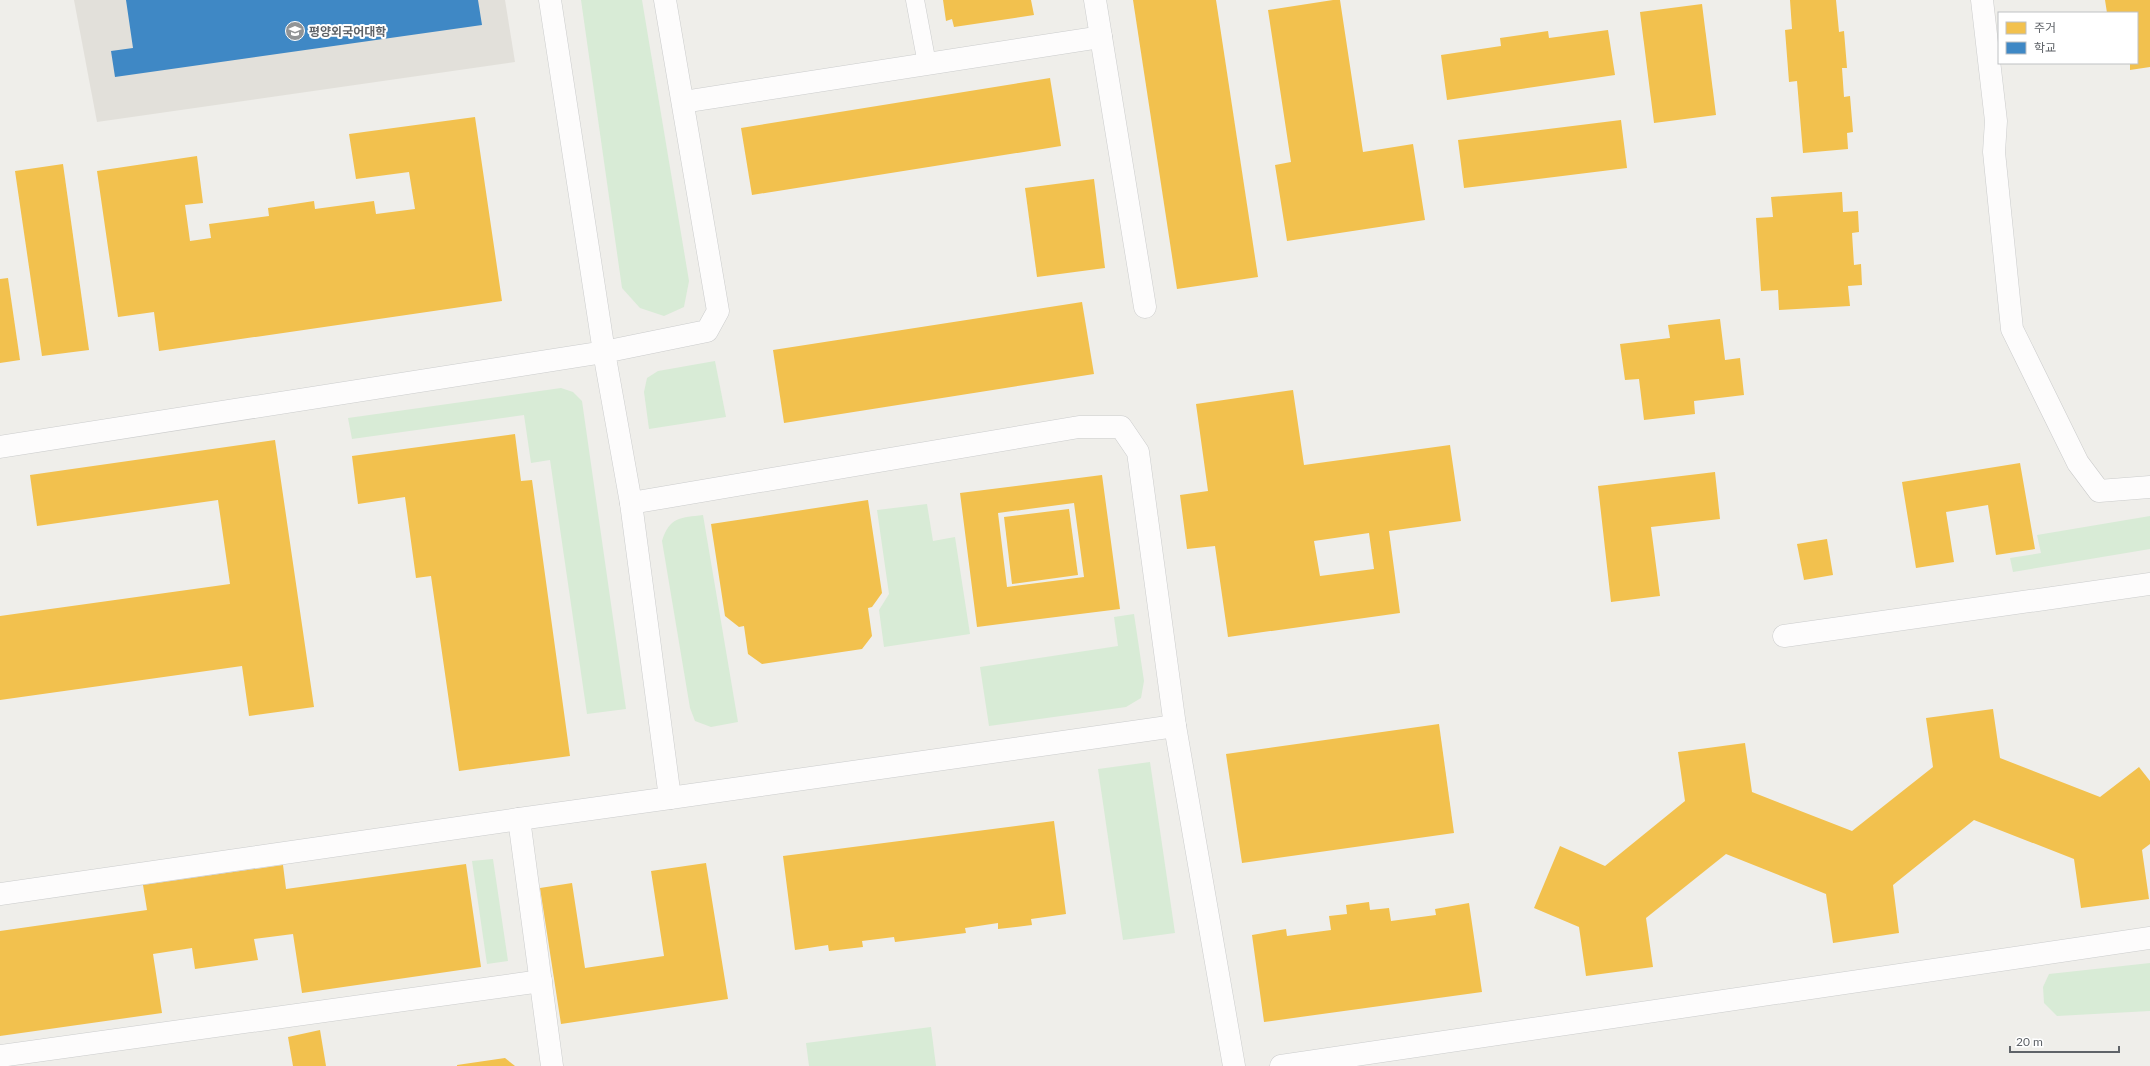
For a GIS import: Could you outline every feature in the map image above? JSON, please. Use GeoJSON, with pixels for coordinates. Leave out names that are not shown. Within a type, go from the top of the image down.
{"type":"FeatureCollection","features":[{"type":"Feature","properties":{"kind":"street"},"geometry":{"type":"LineString","coordinates":[[550,0],[604,352],[631,503],[670,798]]}},
{"type":"Feature","properties":{"kind":"street"},"geometry":{"type":"LineString","coordinates":[[0,447],[604,352],[707,331],[718,311],[665,0]]}},
{"type":"Feature","properties":{"kind":"street"},"geometry":{"type":"LineString","coordinates":[[1095,0],[1145,307]]}},
{"type":"Feature","properties":{"kind":"street"},"geometry":{"type":"LineString","coordinates":[[1982,0],[1996,121],[1994,152],[2012,329],[2078,463],[2099,491],[2150,486]]}},
{"type":"Feature","properties":{"kind":"street"},"geometry":{"type":"LineString","coordinates":[[683,102],[1101,37]]}},
{"type":"Feature","properties":{"kind":"street"},"geometry":{"type":"LineString","coordinates":[[631,503],[1079,427],[1120,427],[1138,452],[1175,726],[1234,1066]]}},
{"type":"Feature","properties":{"kind":"street"},"geometry":{"type":"LineString","coordinates":[[1784,636],[2150,584]]}},
{"type":"Feature","properties":{"kind":"street"},"geometry":{"type":"LineString","coordinates":[[0,894],[1175,726]]}},
{"type":"Feature","properties":{"kind":"street"},"geometry":{"type":"LineString","coordinates":[[519,819],[552,1066]]}},
{"type":"Feature","properties":{"kind":"street"},"geometry":{"type":"LineString","coordinates":[[1281,1066],[2150,938]]}},
{"type":"Feature","properties":{"kind":"street"},"geometry":{"type":"LineString","coordinates":[[0,1056],[541,981]]}},
{"type":"Feature","properties":{"kind":"lane"},"geometry":{"type":"LineString","coordinates":[[915,0],[927,64]]}},
{"type":"Feature","properties":{"kind":"shaded area","name":"평양외국어대학"},"geometry":{"type":"Polygon","coordinates":[[[74,0],[505,0],[515,62],[97,122],[74,0]]]}},
{"type":"Feature","properties":{"kind":"green space"},"geometry":{"type":"Polygon","coordinates":[[[581,0],[642,0],[689,281],[684,307],[664,316],[640,308],[622,288],[581,0]]]}},
{"type":"Feature","properties":{"kind":"green space"},"geometry":{"type":"Polygon","coordinates":[[[715,361],[726,417],[649,429],[644,392],[647,378],[658,371],[715,361]]]}},
{"type":"Feature","properties":{"kind":"green space"},"geometry":{"type":"Polygon","coordinates":[[[561,388],[573,392],[582,401],[626,709],[587,714],[550,460],[531,463],[524,415],[352,439],[348,418],[561,388]]]}},
{"type":"Feature","properties":{"kind":"green space"},"geometry":{"type":"Polygon","coordinates":[[[927,504],[933,541],[955,537],[970,634],[884,647],[879,610],[889,594],[877,510],[927,504]]]}},
{"type":"Feature","properties":{"kind":"green space"},"geometry":{"type":"Polygon","coordinates":[[[703,515],[738,722],[711,727],[695,721],[690,708],[662,541],[669,527],[677,520],[703,515]]]}},
{"type":"Feature","properties":{"kind":"green space"},"geometry":{"type":"Polygon","coordinates":[[[2150,516],[2150,549],[2013,572],[2010,558],[2041,553],[2037,535],[2150,516]]]}},
{"type":"Feature","properties":{"kind":"green space"},"geometry":{"type":"Polygon","coordinates":[[[1134,614],[1144,681],[1141,698],[1126,707],[989,726],[980,667],[1118,646],[1114,617],[1134,614]]]}},
{"type":"Feature","properties":{"kind":"green space"},"geometry":{"type":"Polygon","coordinates":[[[1150,762],[1175,933],[1123,940],[1098,769],[1150,762]]]}},
{"type":"Feature","properties":{"kind":"green space"},"geometry":{"type":"Polygon","coordinates":[[[493,859],[508,961],[487,964],[472,861],[493,859]]]}},
{"type":"Feature","properties":{"kind":"green space"},"geometry":{"type":"Polygon","coordinates":[[[2150,963],[2150,1011],[2057,1016],[2044,1003],[2043,987],[2049,974],[2150,963]]]}},
{"type":"Feature","properties":{"kind":"green space"},"geometry":{"type":"Polygon","coordinates":[[[931,1027],[936,1066],[809,1066],[806,1043],[931,1027]]]}},
{"type":"Feature","properties":{"kind":"building: 주거"},"geometry":{"type":"Polygon","coordinates":[[[943,0],[1031,0],[1034,15],[954,27],[952,19],[946,21],[943,0]]]}},
{"type":"Feature","properties":{"kind":"building: 주거"},"geometry":{"type":"Polygon","coordinates":[[[1133,0],[1216,0],[1258,277],[1177,289],[1133,0]]]}},
{"type":"Feature","properties":{"kind":"building: 주거"},"geometry":{"type":"Polygon","coordinates":[[[1340,0],[1363,152],[1413,144],[1425,220],[1287,241],[1275,165],[1291,162],[1268,10],[1340,0]]]}},
{"type":"Feature","properties":{"kind":"building: 주거"},"geometry":{"type":"Polygon","coordinates":[[[1790,0],[1836,0],[1839,32],[1844,31],[1847,68],[1842,68],[1844,97],[1850,96],[1853,132],[1847,133],[1848,149],[1803,153],[1797,81],[1789,82],[1785,30],[1792,29],[1790,0]]]}},
{"type":"Feature","properties":{"kind":"building: 주거"},"geometry":{"type":"Polygon","coordinates":[[[2105,0],[2150,0],[2150,67],[2130,70],[2130,64],[2138,64],[2138,12],[2107,12],[2105,0]]]}},
{"type":"Feature","properties":{"kind":"building: 주거"},"geometry":{"type":"Polygon","coordinates":[[[1702,4],[1716,115],[1654,123],[1640,12],[1702,4]]]}},
{"type":"Feature","properties":{"kind":"building: 주거"},"geometry":{"type":"Polygon","coordinates":[[[1608,30],[1615,75],[1447,100],[1441,55],[1501,46],[1500,38],[1548,31],[1549,38],[1608,30]]]}},
{"type":"Feature","properties":{"kind":"building: 주거"},"geometry":{"type":"Polygon","coordinates":[[[1050,78],[1061,146],[752,195],[741,128],[1050,78]]]}},
{"type":"Feature","properties":{"kind":"building: 주거"},"geometry":{"type":"Polygon","coordinates":[[[475,117],[502,301],[159,351],[154,312],[118,317],[97,171],[197,156],[203,203],[185,205],[190,241],[211,238],[209,224],[269,216],[268,208],[314,201],[315,209],[374,201],[376,214],[415,209],[409,172],[356,179],[349,134],[475,117]]]}},
{"type":"Feature","properties":{"kind":"building: 주거"},"geometry":{"type":"Polygon","coordinates":[[[1621,120],[1627,168],[1464,188],[1458,140],[1621,120]]]}},
{"type":"Feature","properties":{"kind":"building: 주거"},"geometry":{"type":"Polygon","coordinates":[[[63,164],[89,350],[42,356],[15,171],[63,164]]]}},
{"type":"Feature","properties":{"kind":"building: 주거"},"geometry":{"type":"Polygon","coordinates":[[[1094,179],[1105,268],[1037,277],[1025,188],[1094,179]]]}},
{"type":"Feature","properties":{"kind":"building: 주거"},"geometry":{"type":"Polygon","coordinates":[[[1842,192],[1843,212],[1858,211],[1859,232],[1852,233],[1854,265],[1861,264],[1862,285],[1848,286],[1850,306],[1779,310],[1778,290],[1761,291],[1756,218],[1773,217],[1771,197],[1842,192]]]}},
{"type":"Feature","properties":{"kind":"building: 주거"},"geometry":{"type":"Polygon","coordinates":[[[8,278],[20,360],[0,363],[0,279],[8,278]]]}},
{"type":"Feature","properties":{"kind":"building: 주거"},"geometry":{"type":"Polygon","coordinates":[[[1082,302],[1094,374],[784,423],[773,350],[1082,302]]]}},
{"type":"Feature","properties":{"kind":"building: 주거"},"geometry":{"type":"Polygon","coordinates":[[[1720,319],[1725,360],[1740,358],[1744,395],[1694,401],[1695,414],[1644,420],[1639,379],[1625,380],[1620,344],[1670,338],[1668,325],[1720,319]]]}},
{"type":"Feature","properties":{"kind":"building: 주거"},"geometry":{"type":"Polygon","coordinates":[[[1293,390],[1304,465],[1450,445],[1461,521],[1389,531],[1400,613],[1228,637],[1215,546],[1187,549],[1180,495],[1208,491],[1196,404],[1293,390]],[[1369,533],[1314,541],[1320,576],[1374,569],[1369,533]]]}},
{"type":"Feature","properties":{"kind":"building: 주거"},"geometry":{"type":"Polygon","coordinates":[[[515,434],[521,481],[532,480],[570,756],[459,771],[431,576],[416,578],[405,497],[358,504],[352,456],[515,434]]]}},
{"type":"Feature","properties":{"kind":"building: 주거"},"geometry":{"type":"Polygon","coordinates":[[[275,440],[314,707],[249,716],[242,666],[0,700],[0,616],[230,584],[218,500],[37,526],[30,475],[275,440]]]}},
{"type":"Feature","properties":{"kind":"building: 주거"},"geometry":{"type":"Polygon","coordinates":[[[2020,463],[2035,549],[1996,555],[1988,505],[1946,512],[1954,562],[1916,568],[1902,482],[2020,463]]]}},
{"type":"Feature","properties":{"kind":"building: 주거"},"geometry":{"type":"Polygon","coordinates":[[[1715,472],[1720,519],[1651,527],[1660,596],[1611,602],[1598,486],[1715,472]]]}},
{"type":"Feature","properties":{"kind":"building: 주거"},"geometry":{"type":"Polygon","coordinates":[[[1102,475],[1120,609],[977,627],[960,493],[1102,475]],[[1074,503],[998,513],[1007,587],[1084,577],[1074,503]]]}},
{"type":"Feature","properties":{"kind":"building: 주거"},"geometry":{"type":"Polygon","coordinates":[[[868,500],[882,593],[872,607],[868,608],[872,636],[862,649],[762,664],[748,654],[744,626],[739,627],[725,616],[711,524],[868,500]]]}},
{"type":"Feature","properties":{"kind":"building: 주거"},"geometry":{"type":"Polygon","coordinates":[[[1069,509],[1078,575],[1012,584],[1004,517],[1069,509]]]}},
{"type":"Feature","properties":{"kind":"building: 주거"},"geometry":{"type":"Polygon","coordinates":[[[1827,539],[1833,575],[1804,580],[1797,544],[1827,539]]]}},
{"type":"Feature","properties":{"kind":"building: 주거"},"geometry":{"type":"Polygon","coordinates":[[[1993,709],[2000,758],[2100,797],[2139,767],[2150,781],[2150,844],[2142,850],[2149,899],[2081,908],[2074,859],[1974,820],[1893,885],[1899,933],[1833,943],[1826,894],[1726,854],[1646,918],[1653,967],[1586,976],[1579,927],[1534,908],[1560,846],[1605,866],[1685,801],[1678,752],[1745,743],[1752,792],[1852,831],[1933,767],[1926,718],[1993,709]]]}},
{"type":"Feature","properties":{"kind":"building: 주거"},"geometry":{"type":"Polygon","coordinates":[[[1439,724],[1454,833],[1242,863],[1226,754],[1439,724]]]}},
{"type":"Feature","properties":{"kind":"building: 주거"},"geometry":{"type":"Polygon","coordinates":[[[1054,821],[1066,914],[1031,919],[1032,925],[998,929],[998,923],[965,928],[966,933],[895,942],[894,937],[862,941],[863,947],[829,951],[828,945],[795,950],[783,856],[1054,821]]]}},
{"type":"Feature","properties":{"kind":"building: 주거"},"geometry":{"type":"Polygon","coordinates":[[[706,863],[728,999],[561,1024],[540,888],[572,883],[585,968],[664,956],[651,871],[706,863]]]}},
{"type":"Feature","properties":{"kind":"building: 주거"},"geometry":{"type":"Polygon","coordinates":[[[466,864],[481,967],[302,993],[293,934],[254,939],[258,960],[195,969],[192,948],[153,954],[162,1013],[0,1036],[0,931],[147,910],[143,885],[283,865],[286,889],[466,864]]]}},
{"type":"Feature","properties":{"kind":"building: 주거"},"geometry":{"type":"Polygon","coordinates":[[[1369,902],[1370,910],[1389,908],[1391,921],[1436,915],[1435,909],[1469,903],[1482,992],[1264,1022],[1252,935],[1286,929],[1287,936],[1331,930],[1329,916],[1347,914],[1346,905],[1369,902]]]}},
{"type":"Feature","properties":{"kind":"building: 주거"},"geometry":{"type":"Polygon","coordinates":[[[320,1030],[326,1066],[293,1066],[288,1037],[320,1030]]]}},
{"type":"Feature","properties":{"kind":"building: 주거"},"geometry":{"type":"Polygon","coordinates":[[[505,1058],[515,1066],[457,1066],[457,1065],[505,1058]]]}},
{"type":"Feature","properties":{"kind":"building: 학교"},"geometry":{"type":"Polygon","coordinates":[[[126,0],[478,0],[482,25],[115,77],[111,51],[133,48],[126,0]]]}},
{"type":"Feature","properties":{"kind":"place","name":"평양외국어대학"},"geometry":{"type":"Point","coordinates":[295,31]}}]}
